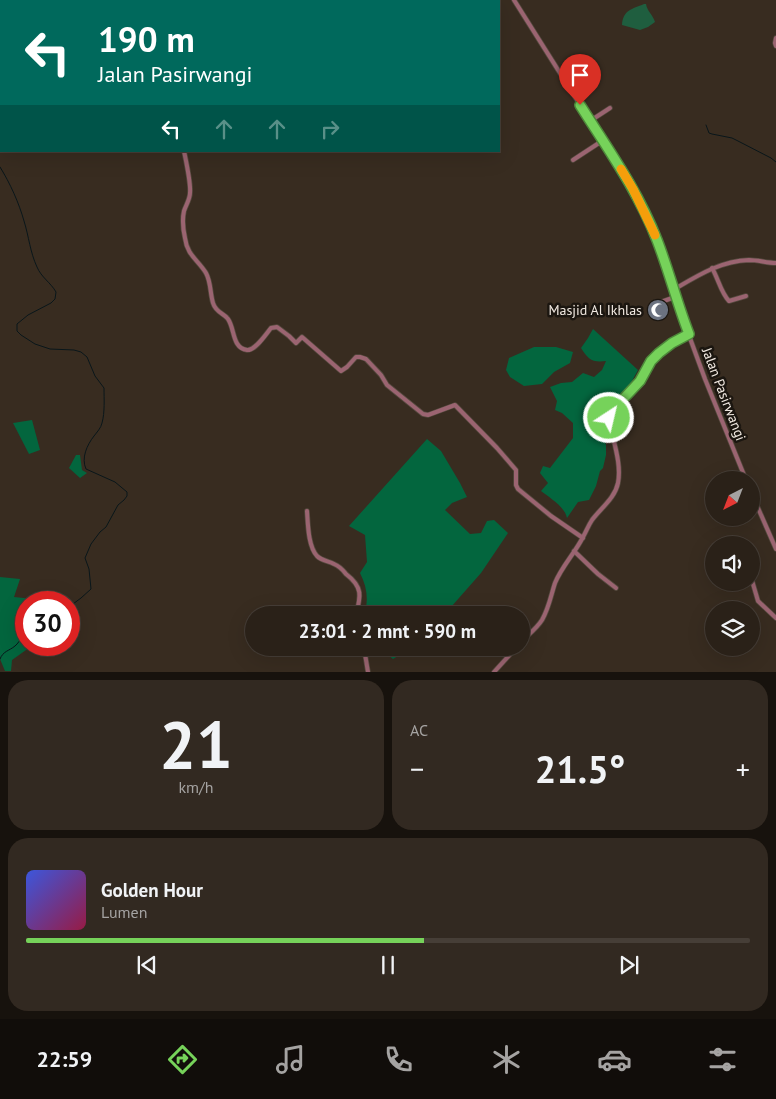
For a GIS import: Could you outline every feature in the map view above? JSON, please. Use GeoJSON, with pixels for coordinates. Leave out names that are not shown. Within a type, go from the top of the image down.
{"type":"FeatureCollection","features":[{"type":"Feature","properties":{"kind":"street","name":"Jalan Pasirwangi"},"geometry":{"type":"LineString","coordinates":[[514,0],[642,206],[657,240],[675,297],[705,379],[742,471]]}},
{"type":"Feature","properties":{"kind":"street"},"geometry":{"type":"LineString","coordinates":[[776,38],[776,46]]}},
{"type":"Feature","properties":{"kind":"street"},"geometry":{"type":"LineString","coordinates":[[590,121],[610,108]]}},
{"type":"Feature","properties":{"kind":"street"},"geometry":{"type":"LineString","coordinates":[[573,160],[602,141]]}},
{"type":"Feature","properties":{"kind":"street"},"geometry":{"type":"LineString","coordinates":[[184,152],[190,193],[184,211],[183,222],[186,245],[192,256],[205,271],[213,304],[219,312],[228,318],[234,337],[242,348],[248,351],[252,350],[271,328],[277,327],[296,343],[302,337],[341,371],[356,357],[366,360],[381,375],[386,385],[423,414],[455,405],[514,467],[517,473],[516,485],[518,489],[551,516],[583,538]]}},
{"type":"Feature","properties":{"kind":"street"},"geometry":{"type":"LineString","coordinates":[[673,290],[712,268],[724,264],[748,260],[776,262]]}},
{"type":"Feature","properties":{"kind":"street"},"geometry":{"type":"LineString","coordinates":[[712,268],[728,300],[746,296]]}},
{"type":"Feature","properties":{"kind":"street"},"geometry":{"type":"LineString","coordinates":[[661,302],[675,297]]}},
{"type":"Feature","properties":{"kind":"street"},"geometry":{"type":"LineString","coordinates":[[530,634],[542,620],[555,584],[564,566],[583,538],[588,526],[612,496],[618,485],[618,460],[609,418],[611,412],[640,381],[651,361],[659,353],[689,334]]}},
{"type":"Feature","properties":{"kind":"street"},"geometry":{"type":"LineString","coordinates":[[307,511],[308,529],[315,553],[319,558],[337,566],[352,578],[359,588],[359,606]]}},
{"type":"Feature","properties":{"kind":"street"},"geometry":{"type":"LineString","coordinates":[[760,513],[776,549]]}},
{"type":"Feature","properties":{"kind":"street"},"geometry":{"type":"LineString","coordinates":[[574,551],[616,588]]}},
{"type":"Feature","properties":{"kind":"street"},"geometry":{"type":"LineString","coordinates":[[755,591],[758,601],[776,618]]}},
{"type":"Feature","properties":{"kind":"street"},"geometry":{"type":"LineString","coordinates":[[365,656],[368,672]]}},
{"type":"Feature","properties":{"kind":"street"},"geometry":{"type":"LineString","coordinates":[[494,672],[509,656]]}},
{"type":"Feature","properties":{"kind":"green space"},"geometry":{"type":"Polygon","coordinates":[[[646,4],[655,22],[640,30],[622,25],[626,13],[646,4]]]}},
{"type":"Feature","properties":{"kind":"green space"},"geometry":{"type":"Polygon","coordinates":[[[593,329],[638,370],[626,392],[616,400],[605,405],[597,415],[606,445],[603,468],[600,471],[596,486],[589,500],[578,502],[567,518],[560,506],[541,491],[548,483],[540,473],[543,466],[550,468],[573,438],[573,423],[562,413],[555,410],[557,401],[550,387],[572,382],[583,373],[594,377],[602,370],[606,361],[591,359],[581,348],[593,329]]]}},
{"type":"Feature","properties":{"kind":"green space"},"geometry":{"type":"Polygon","coordinates":[[[534,347],[556,347],[573,352],[570,363],[554,372],[542,384],[524,386],[510,377],[506,370],[509,358],[534,347]]]}},
{"type":"Feature","properties":{"kind":"green space"},"geometry":{"type":"Polygon","coordinates":[[[32,420],[40,450],[29,454],[13,423],[32,420]]]}},
{"type":"Feature","properties":{"kind":"green space"},"geometry":{"type":"Polygon","coordinates":[[[427,439],[441,451],[467,497],[452,503],[445,510],[470,534],[481,533],[487,521],[494,520],[508,533],[481,573],[452,606],[366,606],[366,594],[360,573],[367,562],[365,535],[349,526],[427,439]]]}},
{"type":"Feature","properties":{"kind":"green space"},"geometry":{"type":"Polygon","coordinates":[[[76,455],[80,455],[82,470],[87,473],[80,478],[69,468],[76,455]]]}},
{"type":"Feature","properties":{"kind":"green space"},"geometry":{"type":"Polygon","coordinates":[[[0,577],[20,579],[14,597],[15,656],[18,656],[12,660],[11,671],[5,671],[0,659],[0,577]]]}},
{"type":"Feature","properties":{"kind":"waterway"},"geometry":{"type":"LineString","coordinates":[[706,125],[709,133],[732,138],[776,162]]}},
{"type":"Feature","properties":{"kind":"waterway"},"geometry":{"type":"LineString","coordinates":[[0,167],[20,207],[37,267],[56,292],[55,299],[51,303],[28,315],[17,324],[17,331],[35,344],[50,349],[74,350],[81,352],[87,357],[95,376],[104,388],[104,414],[99,430],[91,440],[84,456],[86,469],[115,482],[127,492],[127,496],[118,505],[106,527],[91,544],[85,558],[89,569],[91,589],[80,599]]}},
{"type":"Feature","properties":{"kind":"waterway"},"geometry":{"type":"LineString","coordinates":[[0,659],[4,653],[15,646]]}},
{"type":"Feature","properties":{"kind":"slow traffic"},"geometry":{"type":"LineString","coordinates":[[621,169],[642,206],[655,235]]}},
{"type":"Feature","properties":{"kind":"place","name":"Masjid Al Ikhlas"},"geometry":{"type":"Point","coordinates":[658,310]}},
{"type":"Feature","properties":{"kind":"route"},"geometry":{"type":"LineString","coordinates":[[580,105],[642,206],[657,240],[689,334],[662,350],[651,361],[640,381],[611,412],[609,418]]}}]}
